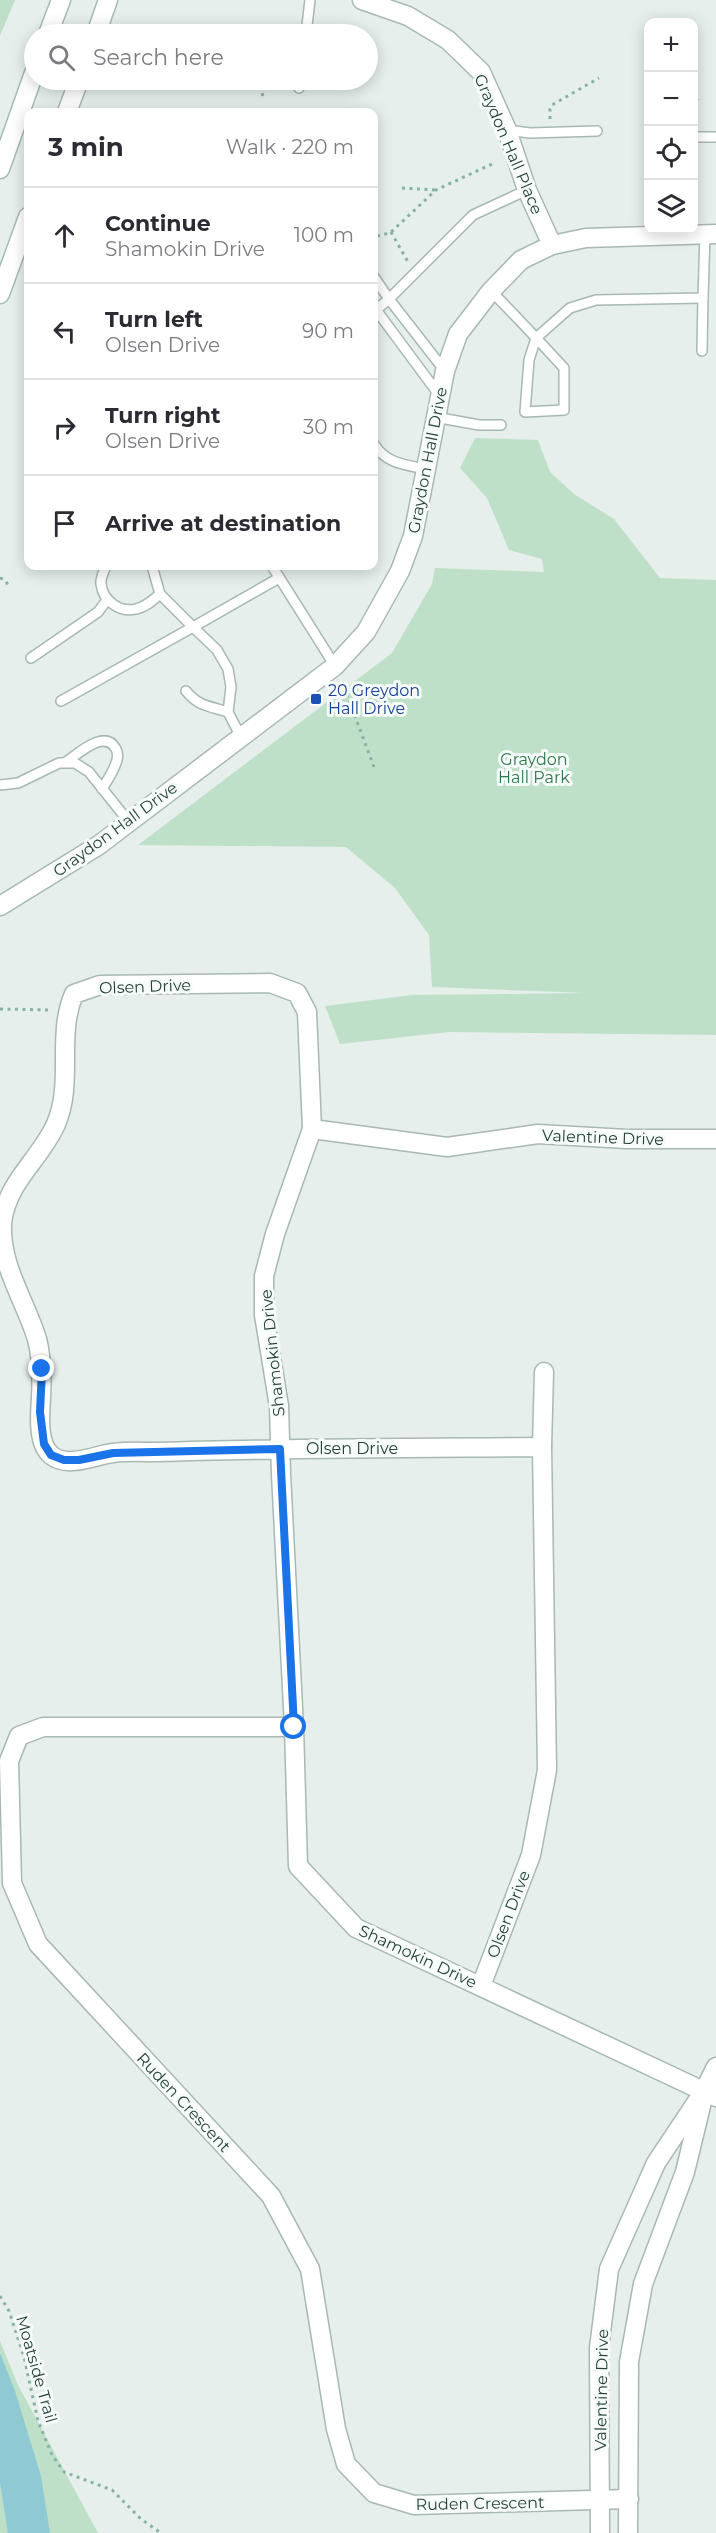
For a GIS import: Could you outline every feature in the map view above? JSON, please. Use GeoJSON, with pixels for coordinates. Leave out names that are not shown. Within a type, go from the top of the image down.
{"type":"FeatureCollection","features":[{"type":"Feature","properties":{"kind":"street"},"geometry":{"type":"LineString","coordinates":[[52,24],[61,0]]}},
{"type":"Feature","properties":{"kind":"street"},"geometry":{"type":"LineString","coordinates":[[100,24],[108,0]]}},
{"type":"Feature","properties":{"kind":"street","name":"Graydon Hall Place"},"geometry":{"type":"LineString","coordinates":[[362,0],[408,16],[447,40],[465,54],[481,72],[507,130],[527,190],[552,245]]}},
{"type":"Feature","properties":{"kind":"street"},"geometry":{"type":"LineString","coordinates":[[0,169],[28,90]]}},
{"type":"Feature","properties":{"kind":"street"},"geometry":{"type":"LineString","coordinates":[[68,108],[75,90]]}},
{"type":"Feature","properties":{"kind":"street"},"geometry":{"type":"LineString","coordinates":[[0,294],[24,228]]}},
{"type":"Feature","properties":{"kind":"street","name":"Graydon Hall Drive"},"geometry":{"type":"LineString","coordinates":[[0,906],[99,845],[335,666],[366,632],[400,571],[413,536],[445,371],[459,334],[491,291],[521,260],[552,245],[586,238],[644,234]]}},
{"type":"Feature","properties":{"kind":"street","name":"Olsen Drive"},"geometry":{"type":"LineString","coordinates":[[297,993],[270,983],[100,985],[74,994],[67,1010],[65,1095],[55,1125],[22,1173],[8,1199],[2,1221],[1,1243],[10,1280],[37,1339],[42,1369],[40,1412],[44,1444],[51,1455],[64,1460],[79,1460],[113,1453],[542,1447]]}},
{"type":"Feature","properties":{"kind":"street","name":"Shamokin Drive"},"geometry":{"type":"LineString","coordinates":[[297,993],[307,1012],[312,1129],[275,1234],[264,1276],[264,1315],[279,1406],[298,1866],[356,1928],[710,2094]]}},
{"type":"Feature","properties":{"kind":"street","name":"Valentine Drive"},"geometry":{"type":"LineString","coordinates":[[312,1129],[447,1147],[538,1134],[627,1139],[716,1139]]}},
{"type":"Feature","properties":{"kind":"street","name":"Olsen Drive"},"geometry":{"type":"LineString","coordinates":[[481,1986],[531,1855],[547,1770],[542,1447],[544,1372]]}},
{"type":"Feature","properties":{"kind":"street","name":"Ruden Crescent"},"geometry":{"type":"LineString","coordinates":[[294,1727],[43,1727],[19,1736],[9,1761],[12,1883],[38,1944],[271,2196],[310,2269],[336,2429],[346,2464],[374,2493],[414,2505],[629,2499]]}},
{"type":"Feature","properties":{"kind":"street","name":"Valentine Drive"},"geometry":{"type":"LineString","coordinates":[[628,2533],[629,2362],[641,2295],[685,2172],[710,2094],[716,2067]]}},
{"type":"Feature","properties":{"kind":"street","name":"Valentine Drive"},"geometry":{"type":"LineString","coordinates":[[600,2533],[599,2348],[609,2269],[656,2163],[710,2094]]}},
{"type":"Feature","properties":{"kind":"lane"},"geometry":{"type":"LineString","coordinates":[[307,24],[310,0]]}},
{"type":"Feature","properties":{"kind":"lane"},"geometry":{"type":"LineString","coordinates":[[507,130],[530,134],[597,131]]}},
{"type":"Feature","properties":{"kind":"lane"},"geometry":{"type":"LineString","coordinates":[[698,137],[716,138]]}},
{"type":"Feature","properties":{"kind":"lane"},"geometry":{"type":"LineString","coordinates":[[378,307],[473,214],[527,190]]}},
{"type":"Feature","properties":{"kind":"lane"},"geometry":{"type":"LineString","coordinates":[[702,351],[703,298],[710,234]]}},
{"type":"Feature","properties":{"kind":"lane"},"geometry":{"type":"LineString","coordinates":[[378,283],[445,371]]}},
{"type":"Feature","properties":{"kind":"lane"},"geometry":{"type":"LineString","coordinates":[[491,291],[536,338],[564,368],[564,410],[525,412],[529,360],[536,338],[570,308],[596,300],[703,298]]}},
{"type":"Feature","properties":{"kind":"lane"},"geometry":{"type":"LineString","coordinates":[[378,313],[440,396]]}},
{"type":"Feature","properties":{"kind":"lane"},"geometry":{"type":"LineString","coordinates":[[435,417],[480,425],[501,425]]}},
{"type":"Feature","properties":{"kind":"lane"},"geometry":{"type":"LineString","coordinates":[[378,450],[381,455],[405,465],[426,469]]}},
{"type":"Feature","properties":{"kind":"lane"},"geometry":{"type":"LineString","coordinates":[[105,570],[100,583],[107,600],[120,609],[135,610],[147,605],[160,594]]}},
{"type":"Feature","properties":{"kind":"lane"},"geometry":{"type":"LineString","coordinates":[[153,570],[160,594],[217,650],[228,669],[231,687],[228,712],[241,737]]}},
{"type":"Feature","properties":{"kind":"lane"},"geometry":{"type":"LineString","coordinates":[[274,570],[335,666]]}},
{"type":"Feature","properties":{"kind":"lane"},"geometry":{"type":"LineString","coordinates":[[62,701],[279,578]]}},
{"type":"Feature","properties":{"kind":"lane"},"geometry":{"type":"LineString","coordinates":[[31,658],[98,612],[107,600]]}},
{"type":"Feature","properties":{"kind":"lane"},"geometry":{"type":"LineString","coordinates":[[186,691],[204,707],[228,712]]}},
{"type":"Feature","properties":{"kind":"lane"},"geometry":{"type":"LineString","coordinates":[[66,762],[97,741],[105,740],[114,745],[118,752],[117,762],[102,789]]}},
{"type":"Feature","properties":{"kind":"lane"},"geometry":{"type":"LineString","coordinates":[[0,785],[18,783],[59,763],[66,762],[82,766],[129,822]]}},
{"type":"Feature","properties":{"kind":"path"},"geometry":{"type":"LineString","coordinates":[[550,133],[549,109],[552,105],[599,78]]}},
{"type":"Feature","properties":{"kind":"path"},"geometry":{"type":"LineString","coordinates":[[261,90],[263,96]]}},
{"type":"Feature","properties":{"kind":"path"},"geometry":{"type":"LineString","coordinates":[[378,236],[392,232],[436,190],[492,164]]}},
{"type":"Feature","properties":{"kind":"path"},"geometry":{"type":"LineString","coordinates":[[402,188],[436,190]]}},
{"type":"Feature","properties":{"kind":"path"},"geometry":{"type":"LineString","coordinates":[[392,232],[415,273]]}},
{"type":"Feature","properties":{"kind":"path"},"geometry":{"type":"LineString","coordinates":[[0,578],[5,580],[10,588]]}},
{"type":"Feature","properties":{"kind":"path"},"geometry":{"type":"LineString","coordinates":[[344,687],[374,767]]}},
{"type":"Feature","properties":{"kind":"path"},"geometry":{"type":"LineString","coordinates":[[0,1009],[67,1010]]}},
{"type":"Feature","properties":{"kind":"path","name":"Moatside Trail"},"geometry":{"type":"LineString","coordinates":[[0,2296],[9,2311],[24,2357],[38,2421],[52,2455],[64,2472],[112,2490],[141,2519],[160,2533]]}},
{"type":"Feature","properties":{"kind":"green space"},"geometry":{"type":"Polygon","coordinates":[[[0,0],[15,0],[0,36],[0,0]]]}},
{"type":"Feature","properties":{"kind":"green space","name":"Graydon Hall Park"},"geometry":{"type":"Polygon","coordinates":[[[475,438],[538,440],[550,472],[574,494],[614,519],[660,578],[716,580],[716,1035],[449,1032],[340,1044],[325,1006],[412,995],[587,993],[432,987],[429,935],[395,888],[346,847],[138,845],[392,653],[432,584],[435,568],[544,572],[542,559],[509,550],[487,498],[460,468],[475,438]]]}},
{"type":"Feature","properties":{"kind":"green space"},"geometry":{"type":"Polygon","coordinates":[[[0,2341],[18,2385],[98,2533],[0,2533],[0,2341]]]}},
{"type":"Feature","properties":{"kind":"water"},"geometry":{"type":"Polygon","coordinates":[[[0,2353],[15,2391],[41,2476],[50,2533],[8,2533],[0,2483],[0,2353]]]}},
{"type":"Feature","properties":{"kind":"place","name":"20 Greydon Hall Drive"},"geometry":{"type":"Point","coordinates":[316,699]}},
{"type":"Feature","properties":{"kind":"route"},"geometry":{"type":"LineString","coordinates":[[42,1369],[40,1412],[44,1444],[51,1455],[64,1460],[79,1460],[113,1453],[280,1449],[294,1727]]}}]}
